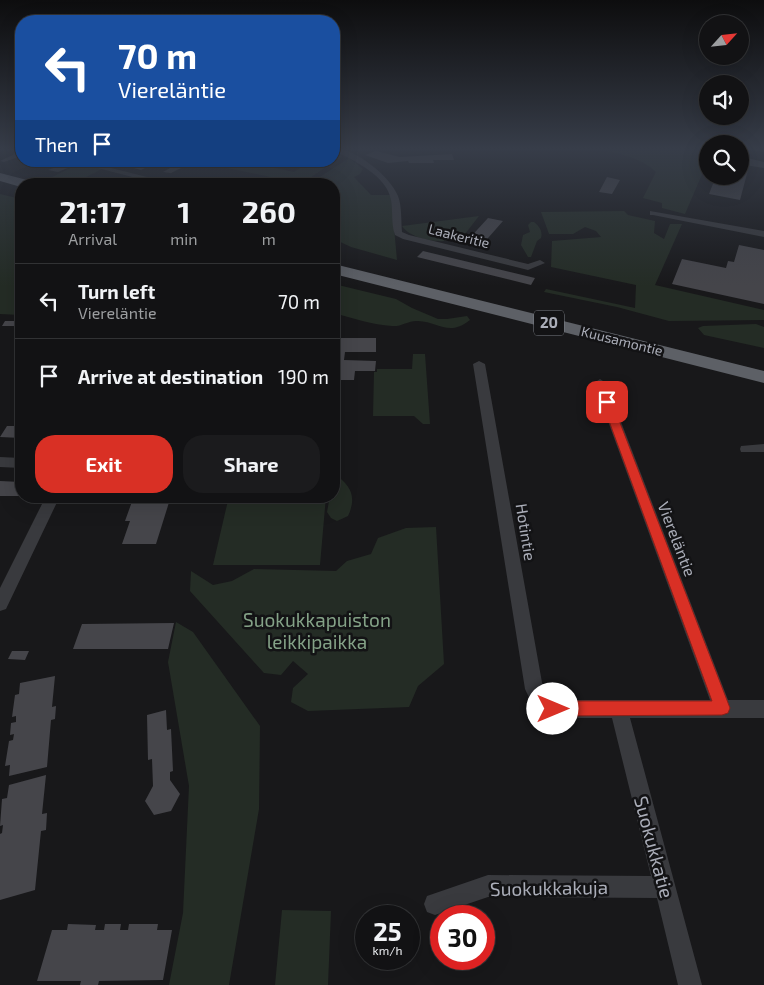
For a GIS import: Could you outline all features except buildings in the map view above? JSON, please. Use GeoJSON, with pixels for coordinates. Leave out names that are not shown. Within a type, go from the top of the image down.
{"type":"FeatureCollection","features":[{"type":"Feature","properties":{"kind":"highway","name":"Kuusamontie"},"geometry":{"type":"LineString","coordinates":[[340,260],[764,364]]}},
{"type":"Feature","properties":{"kind":"highway","name":"Kuusamontie"},"geometry":{"type":"LineString","coordinates":[[340,271],[764,377]]}},
{"type":"Feature","properties":{"kind":"street","name":"Laakeritie"},"geometry":{"type":"LineString","coordinates":[[393,194],[395,198],[398,233],[406,237],[511,264],[528,267],[540,263]]}},
{"type":"Feature","properties":{"kind":"street"},"geometry":{"type":"LineString","coordinates":[[653,213],[764,234]]}},
{"type":"Feature","properties":{"kind":"street","name":"Hotintie"},"geometry":{"type":"LineString","coordinates":[[479,364],[534,689],[541,704],[553,709],[619,709]]}},
{"type":"Feature","properties":{"kind":"street","name":"Viereläntie"},"geometry":{"type":"LineString","coordinates":[[600,383],[722,708]]}},
{"type":"Feature","properties":{"kind":"street"},"geometry":{"type":"LineString","coordinates":[[746,449],[764,448]]}},
{"type":"Feature","properties":{"kind":"street"},"geometry":{"type":"LineString","coordinates":[[0,462],[15,463]]}},
{"type":"Feature","properties":{"kind":"street"},"geometry":{"type":"LineString","coordinates":[[0,604],[50,503]]}},
{"type":"Feature","properties":{"kind":"street"},"geometry":{"type":"LineString","coordinates":[[619,709],[764,709]]}},
{"type":"Feature","properties":{"kind":"street","name":"Suokukkatie"},"geometry":{"type":"LineString","coordinates":[[619,709],[690,985]]}},
{"type":"Feature","properties":{"kind":"street","name":"Suokukkakuja"},"geometry":{"type":"LineString","coordinates":[[435,904],[488,886],[665,887]]}},
{"type":"Feature","properties":{"kind":"green space"},"geometry":{"type":"Polygon","coordinates":[[[0,194],[15,198],[15,315],[0,314],[0,194]]]}},
{"type":"Feature","properties":{"kind":"green space"},"geometry":{"type":"Polygon","coordinates":[[[340,194],[391,195],[397,260],[351,247],[340,242],[340,194]]]}},
{"type":"Feature","properties":{"kind":"green space"},"geometry":{"type":"Polygon","coordinates":[[[645,194],[694,194],[685,214],[662,208],[662,203],[643,198],[645,194]]]}},
{"type":"Feature","properties":{"kind":"green space"},"geometry":{"type":"Polygon","coordinates":[[[624,211],[628,215],[655,221],[654,233],[664,239],[670,224],[682,224],[655,285],[764,310],[764,320],[669,321],[617,307],[544,292],[546,289],[635,308],[636,285],[551,267],[552,241],[601,237],[596,231],[585,227],[573,234],[549,234],[541,212],[624,211]]]}},
{"type":"Feature","properties":{"kind":"green space"},"geometry":{"type":"Polygon","coordinates":[[[479,216],[465,234],[446,237],[446,241],[435,241],[410,234],[402,226],[479,216]]]}},
{"type":"Feature","properties":{"kind":"green space"},"geometry":{"type":"Polygon","coordinates":[[[534,222],[539,227],[541,238],[537,241],[531,257],[528,257],[521,245],[523,235],[530,232],[528,225],[534,222]]]}},
{"type":"Feature","properties":{"kind":"green space"},"geometry":{"type":"Polygon","coordinates":[[[340,285],[396,299],[438,319],[467,316],[470,320],[463,325],[450,328],[418,321],[395,326],[363,321],[340,315],[340,285]]]}},
{"type":"Feature","properties":{"kind":"green space"},"geometry":{"type":"Polygon","coordinates":[[[756,324],[764,327],[764,348],[704,335],[698,328],[703,326],[756,324]]]}},
{"type":"Feature","properties":{"kind":"green space"},"geometry":{"type":"Polygon","coordinates":[[[413,354],[425,354],[430,424],[423,424],[414,416],[373,416],[374,372],[377,372],[377,369],[412,369],[413,354]]]}},
{"type":"Feature","properties":{"kind":"green space"},"geometry":{"type":"Polygon","coordinates":[[[340,478],[351,492],[351,509],[348,516],[337,521],[331,518],[327,512],[329,503],[340,503],[340,478]]]}},
{"type":"Feature","properties":{"kind":"green space"},"geometry":{"type":"Polygon","coordinates":[[[227,503],[325,503],[320,565],[213,565],[227,503]]]}},
{"type":"Feature","properties":{"kind":"green space","name":"Suokukkapuiston leikkipaikka"},"geometry":{"type":"Polygon","coordinates":[[[436,527],[444,664],[418,686],[409,707],[308,711],[291,702],[293,688],[308,674],[293,661],[281,675],[264,673],[190,591],[191,571],[213,585],[232,581],[254,569],[336,571],[347,561],[371,554],[378,538],[406,528],[436,527]]]}},
{"type":"Feature","properties":{"kind":"green space"},"geometry":{"type":"Polygon","coordinates":[[[176,622],[193,632],[260,726],[259,809],[229,985],[169,985],[183,913],[189,786],[168,662],[176,622]]]}},
{"type":"Feature","properties":{"kind":"green space"},"geometry":{"type":"Polygon","coordinates":[[[282,910],[331,911],[328,985],[275,985],[282,910]]]}},
{"type":"Feature","properties":{"kind":"route"},"geometry":{"type":"LineString","coordinates":[[553,709],[722,708],[607,402]]}}]}
